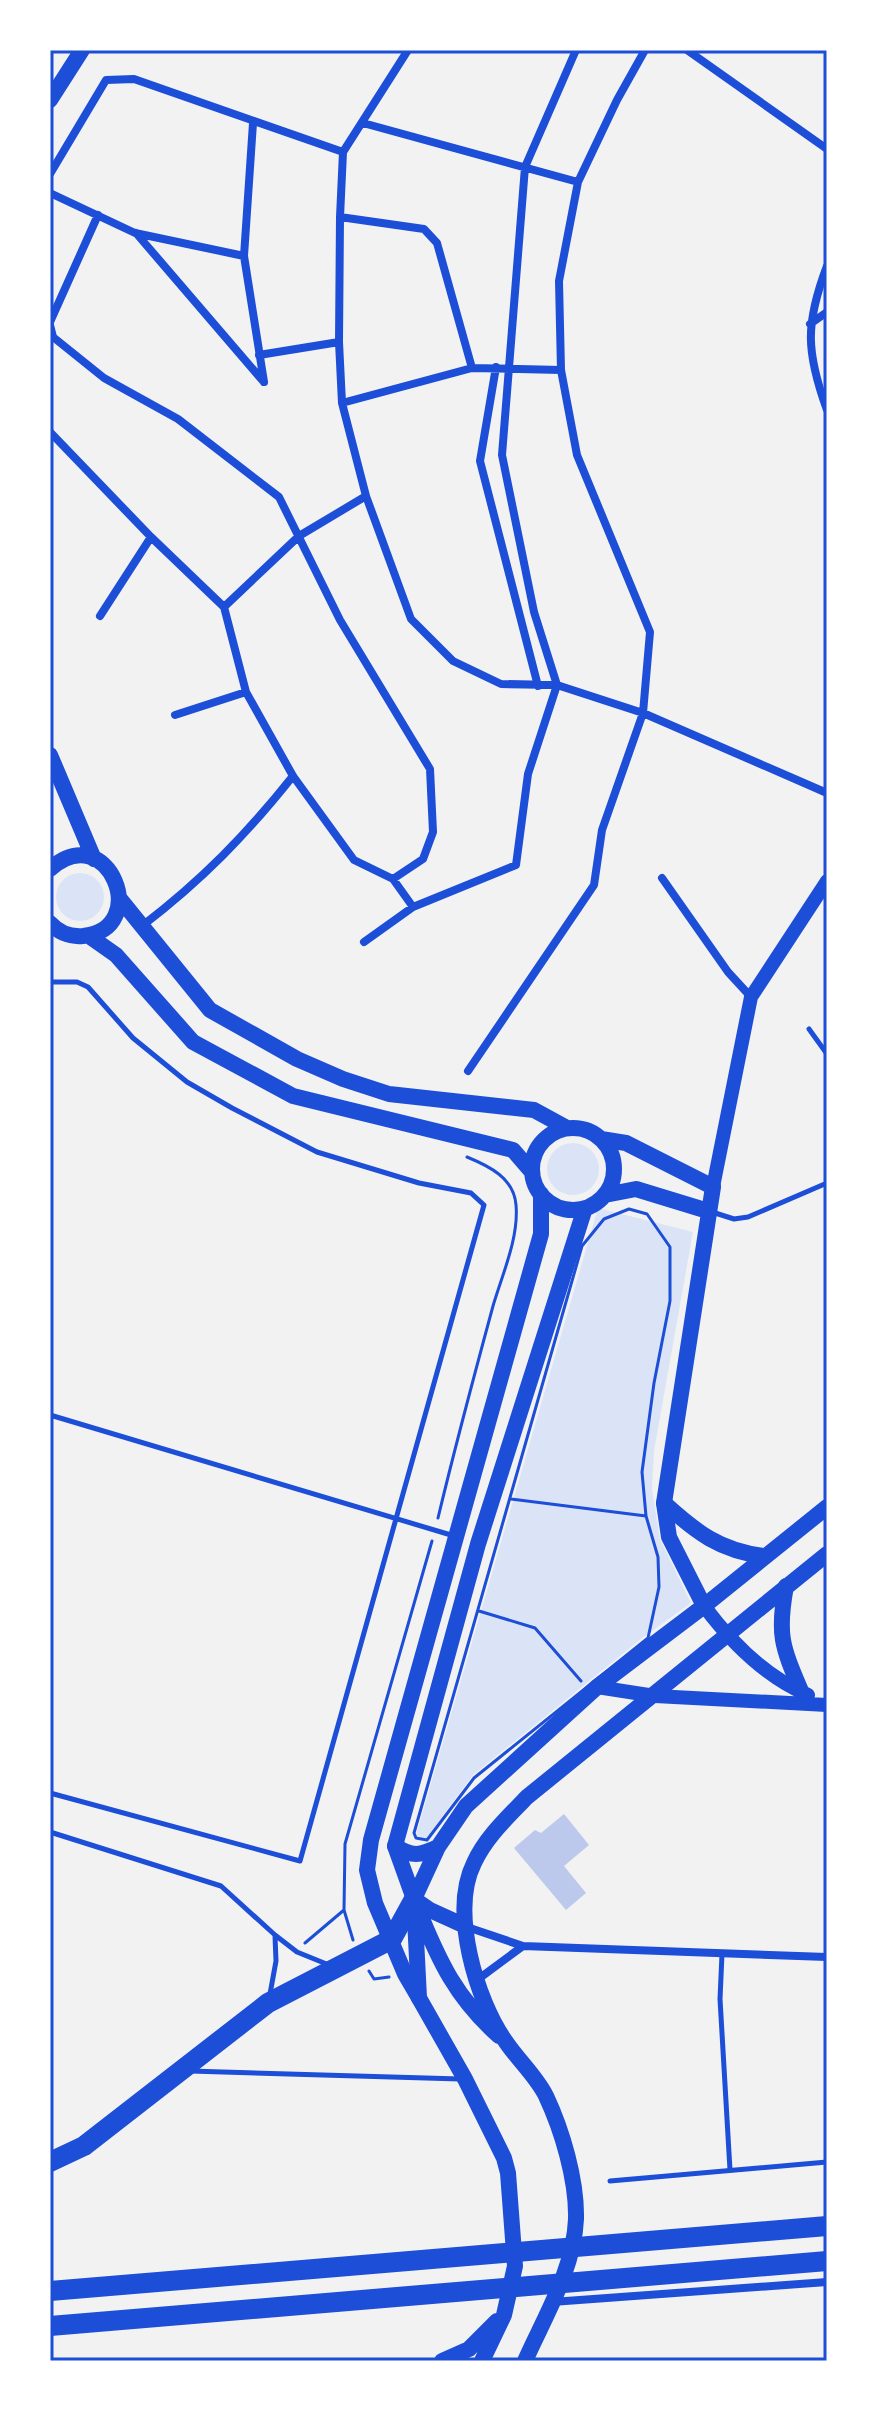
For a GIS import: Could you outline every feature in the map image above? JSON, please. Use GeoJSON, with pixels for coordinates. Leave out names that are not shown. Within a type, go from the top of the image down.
{"type":"FeatureCollection","features":[{"type":"Feature","properties":{"kind":"highway"},"geometry":{"type":"LineString","coordinates":[[50,2162],[84,2146],[268,2003],[392,1939],[414,1899]]}},
{"type":"Feature","properties":{"kind":"highway"},"geometry":{"type":"LineString","coordinates":[[50,2291],[827,2226]]}},
{"type":"Feature","properties":{"kind":"highway"},"geometry":{"type":"LineString","coordinates":[[50,2326],[827,2261]]}},
{"type":"Feature","properties":{"kind":"main road"},"geometry":{"type":"LineString","coordinates":[[50,100],[85,52]]}},
{"type":"Feature","properties":{"kind":"main road"},"geometry":{"type":"LineString","coordinates":[[50,755],[94,859]]}},
{"type":"Feature","properties":{"kind":"main road"},"geometry":{"type":"LineString","coordinates":[[50,869],[70,857],[82,856],[105,865],[114,875],[120,899],[210,1010],[297,1059],[389,1094],[534,1110],[567,1128],[591,1132],[608,1149],[614,1172],[605,1195]]}},
{"type":"Feature","properties":{"kind":"main road"},"geometry":{"type":"LineString","coordinates":[[50,923],[58,936],[89,936],[110,922],[120,899]]}},
{"type":"Feature","properties":{"kind":"main road"},"geometry":{"type":"LineString","coordinates":[[89,936],[116,955],[193,1042],[293,1096],[513,1150],[532,1172],[541,1194],[541,1234],[371,1840],[367,1870],[379,1912],[405,1974],[465,2079],[504,2158],[508,2173],[515,2266],[504,2315],[482,2361]]}},
{"type":"Feature","properties":{"kind":"main road"},"geometry":{"type":"LineString","coordinates":[[532,1172],[533,1160],[545,1139],[567,1128]]}},
{"type":"Feature","properties":{"kind":"main road"},"geometry":{"type":"LineString","coordinates":[[601,1139],[626,1143],[713,1187],[665,1509],[669,1537],[704,1606]]}},
{"type":"Feature","properties":{"kind":"main road"},"geometry":{"type":"LineString","coordinates":[[541,1194],[561,1208],[585,1208],[605,1195],[636,1189],[708,1211]]}},
{"type":"Feature","properties":{"kind":"main road"},"geometry":{"type":"LineString","coordinates":[[504,2040],[477,2017],[440,1964],[395,1846],[478,1544],[502,1496],[585,1208]]}},
{"type":"Feature","properties":{"kind":"main road"},"geometry":{"type":"LineString","coordinates":[[419,1998],[414,1899],[438,1847],[466,1806],[591,1689],[704,1606],[827,1507]]}},
{"type":"Feature","properties":{"kind":"main road"},"geometry":{"type":"LineString","coordinates":[[665,1509],[722,1546],[743,1554],[764,1556]]}},
{"type":"Feature","properties":{"kind":"main road"},"geometry":{"type":"LineString","coordinates":[[525,2361],[570,2262],[576,2217],[567,2148],[544,2093],[504,2040],[476,1980],[463,1925],[465,1890],[473,1865],[491,1834],[527,1797],[827,1554]]}},
{"type":"Feature","properties":{"kind":"main road"},"geometry":{"type":"LineString","coordinates":[[786,1586],[780,1621],[781,1641],[801,1691]]}},
{"type":"Feature","properties":{"kind":"main road"},"geometry":{"type":"LineString","coordinates":[[395,1846],[410,1855],[422,1855],[438,1847]]}},
{"type":"Feature","properties":{"kind":"main road"},"geometry":{"type":"LineString","coordinates":[[414,1899],[463,1925]]}},
{"type":"Feature","properties":{"kind":"main road"},"geometry":{"type":"LineString","coordinates":[[442,2361],[469,2349],[504,2315]]}},
{"type":"Feature","properties":{"kind":"street"},"geometry":{"type":"LineString","coordinates":[[408,50],[343,152],[339,342],[342,403],[366,496],[411,619],[453,661],[501,684],[557,685],[643,713],[827,793]]}},
{"type":"Feature","properties":{"kind":"street"},"geometry":{"type":"LineString","coordinates":[[364,942],[413,907],[516,865],[528,774],[557,685],[534,612],[502,455],[525,167],[576,50]]}},
{"type":"Feature","properties":{"kind":"street"},"geometry":{"type":"LineString","coordinates":[[468,1071],[594,885],[602,830],[643,713],[650,632],[577,455],[561,370],[559,281],[578,182],[645,50]]}},
{"type":"Feature","properties":{"kind":"street"},"geometry":{"type":"LineString","coordinates":[[687,50],[827,149]]}},
{"type":"Feature","properties":{"kind":"street"},"geometry":{"type":"LineString","coordinates":[[50,174],[106,80],[134,79],[343,152]]}},
{"type":"Feature","properties":{"kind":"street"},"geometry":{"type":"LineString","coordinates":[[135,233],[264,382],[244,256],[253,123]]}},
{"type":"Feature","properties":{"kind":"street"},"geometry":{"type":"LineString","coordinates":[[363,123],[578,182]]}},
{"type":"Feature","properties":{"kind":"street"},"geometry":{"type":"LineString","coordinates":[[50,193],[135,233],[244,256]]}},
{"type":"Feature","properties":{"kind":"street"},"geometry":{"type":"LineString","coordinates":[[98,215],[50,323],[53,337],[104,378],[178,419],[279,497],[340,620],[430,769],[433,832],[423,859],[393,879]]}},
{"type":"Feature","properties":{"kind":"street"},"geometry":{"type":"LineString","coordinates":[[340,217],[424,229],[437,243],[472,368]]}},
{"type":"Feature","properties":{"kind":"street"},"geometry":{"type":"LineString","coordinates":[[827,266],[809,325],[815,377],[827,410]]}},
{"type":"Feature","properties":{"kind":"street"},"geometry":{"type":"LineString","coordinates":[[809,325],[827,312]]}},
{"type":"Feature","properties":{"kind":"street"},"geometry":{"type":"LineString","coordinates":[[259,355],[339,342]]}},
{"type":"Feature","properties":{"kind":"street"},"geometry":{"type":"LineString","coordinates":[[496,367],[480,461],[538,686]]}},
{"type":"Feature","properties":{"kind":"street"},"geometry":{"type":"LineString","coordinates":[[342,403],[472,368],[561,370]]}},
{"type":"Feature","properties":{"kind":"street"},"geometry":{"type":"LineString","coordinates":[[50,432],[151,537],[224,607],[246,692],[293,776],[354,860],[393,879],[413,907]]}},
{"type":"Feature","properties":{"kind":"street"},"geometry":{"type":"LineString","coordinates":[[224,607],[299,536],[366,496]]}},
{"type":"Feature","properties":{"kind":"street"},"geometry":{"type":"LineString","coordinates":[[100,616],[151,537]]}},
{"type":"Feature","properties":{"kind":"street"},"geometry":{"type":"LineString","coordinates":[[175,715],[246,692]]}},
{"type":"Feature","properties":{"kind":"street"},"geometry":{"type":"LineString","coordinates":[[142,926],[189,890],[255,824],[293,776]]}},
{"type":"Feature","properties":{"kind":"street"},"geometry":{"type":"LineString","coordinates":[[662,878],[728,972],[751,997]]}},
{"type":"Feature","properties":{"kind":"street"},"geometry":{"type":"LineString","coordinates":[[713,1187],[751,997],[827,881]]}},
{"type":"Feature","properties":{"kind":"street"},"geometry":{"type":"LineString","coordinates":[[457,1537],[478,1544]]}},
{"type":"Feature","properties":{"kind":"street"},"geometry":{"type":"LineString","coordinates":[[704,1606],[726,1635],[784,1684],[827,1704]]}},
{"type":"Feature","properties":{"kind":"street"},"geometry":{"type":"LineString","coordinates":[[591,1689],[655,1696],[827,1704]]}},
{"type":"Feature","properties":{"kind":"street"},"geometry":{"type":"LineString","coordinates":[[463,1925],[523,1946],[827,1957]]}},
{"type":"Feature","properties":{"kind":"street"},"geometry":{"type":"LineString","coordinates":[[476,1980],[523,1946]]}},
{"type":"Feature","properties":{"kind":"street"},"geometry":{"type":"LineString","coordinates":[[551,2302],[827,2282]]}},
{"type":"Feature","properties":{"kind":"lane"},"geometry":{"type":"LineString","coordinates":[[50,982],[77,982],[88,987],[133,1038],[187,1082],[317,1152],[419,1183],[453,1189],[478,1197],[484,1205],[300,1861],[50,1793]]}},
{"type":"Feature","properties":{"kind":"lane"},"geometry":{"type":"LineString","coordinates":[[809,1029],[827,1054]]}},
{"type":"Feature","properties":{"kind":"lane"},"geometry":{"type":"LineString","coordinates":[[708,1211],[734,1219],[748,1217],[827,1183]]}},
{"type":"Feature","properties":{"kind":"lane"},"geometry":{"type":"LineString","coordinates":[[50,1415],[457,1537]]}},
{"type":"Feature","properties":{"kind":"lane"},"geometry":{"type":"LineString","coordinates":[[50,1832],[221,1886],[297,1952],[337,1968]]}},
{"type":"Feature","properties":{"kind":"lane"},"geometry":{"type":"LineString","coordinates":[[268,2003],[276,1961],[275,1935]]}},
{"type":"Feature","properties":{"kind":"lane"},"geometry":{"type":"LineString","coordinates":[[722,1954],[720,1999],[730,2170]]}},
{"type":"Feature","properties":{"kind":"lane"},"geometry":{"type":"LineString","coordinates":[[182,2071],[465,2079]]}},
{"type":"Feature","properties":{"kind":"lane"},"geometry":{"type":"LineString","coordinates":[[610,2181],[827,2162]]}},
{"type":"Feature","properties":{"kind":"path"},"geometry":{"type":"LineString","coordinates":[[405,1974],[374,1979],[360,1956],[344,1910],[345,1844],[435,1530],[512,1241],[516,1204],[507,1180],[489,1165],[461,1155]]}},
{"type":"Feature","properties":{"kind":"path"},"geometry":{"type":"LineString","coordinates":[[629,1209],[647,1214],[670,1247],[670,1301],[654,1383],[642,1472],[646,1516],[658,1557],[659,1587],[648,1638],[591,1689],[474,1778],[427,1840],[416,1838],[414,1833],[478,1611],[502,1496],[582,1246],[604,1219],[629,1209]]}},
{"type":"Feature","properties":{"kind":"path"},"geometry":{"type":"LineString","coordinates":[[502,1496],[646,1516],[665,1509]]}},
{"type":"Feature","properties":{"kind":"path"},"geometry":{"type":"LineString","coordinates":[[414,1598],[439,1601]]}},
{"type":"Feature","properties":{"kind":"path"},"geometry":{"type":"LineString","coordinates":[[461,1607],[494,1613],[535,1628],[591,1689]]}},
{"type":"Feature","properties":{"kind":"path"},"geometry":{"type":"LineString","coordinates":[[297,1952],[344,1910]]}},
{"type":"Feature","properties":{"kind":"shaded area"},"geometry":{"type":"Polygon","coordinates":[[[80,873],[97,880],[104,897],[97,914],[80,921],[63,914],[56,897],[63,880],[80,873]]]}},
{"type":"Feature","properties":{"kind":"shaded area"},"geometry":{"type":"Polygon","coordinates":[[[573,1143],[592,1150],[599,1169],[592,1188],[573,1195],[554,1188],[547,1169],[554,1150],[573,1143]]]}},
{"type":"Feature","properties":{"kind":"shaded area"},"geometry":{"type":"Polygon","coordinates":[[[598,1208],[693,1232],[654,1451],[652,1489],[660,1539],[691,1603],[641,1639],[473,1775],[426,1838],[416,1835],[598,1208]]]}},
{"type":"Feature","properties":{"kind":"building"},"geometry":{"type":"Polygon","coordinates":[[[564,1814],[589,1845],[564,1866],[586,1893],[566,1910],[514,1848],[535,1830],[541,1833],[564,1814]]]}}]}
